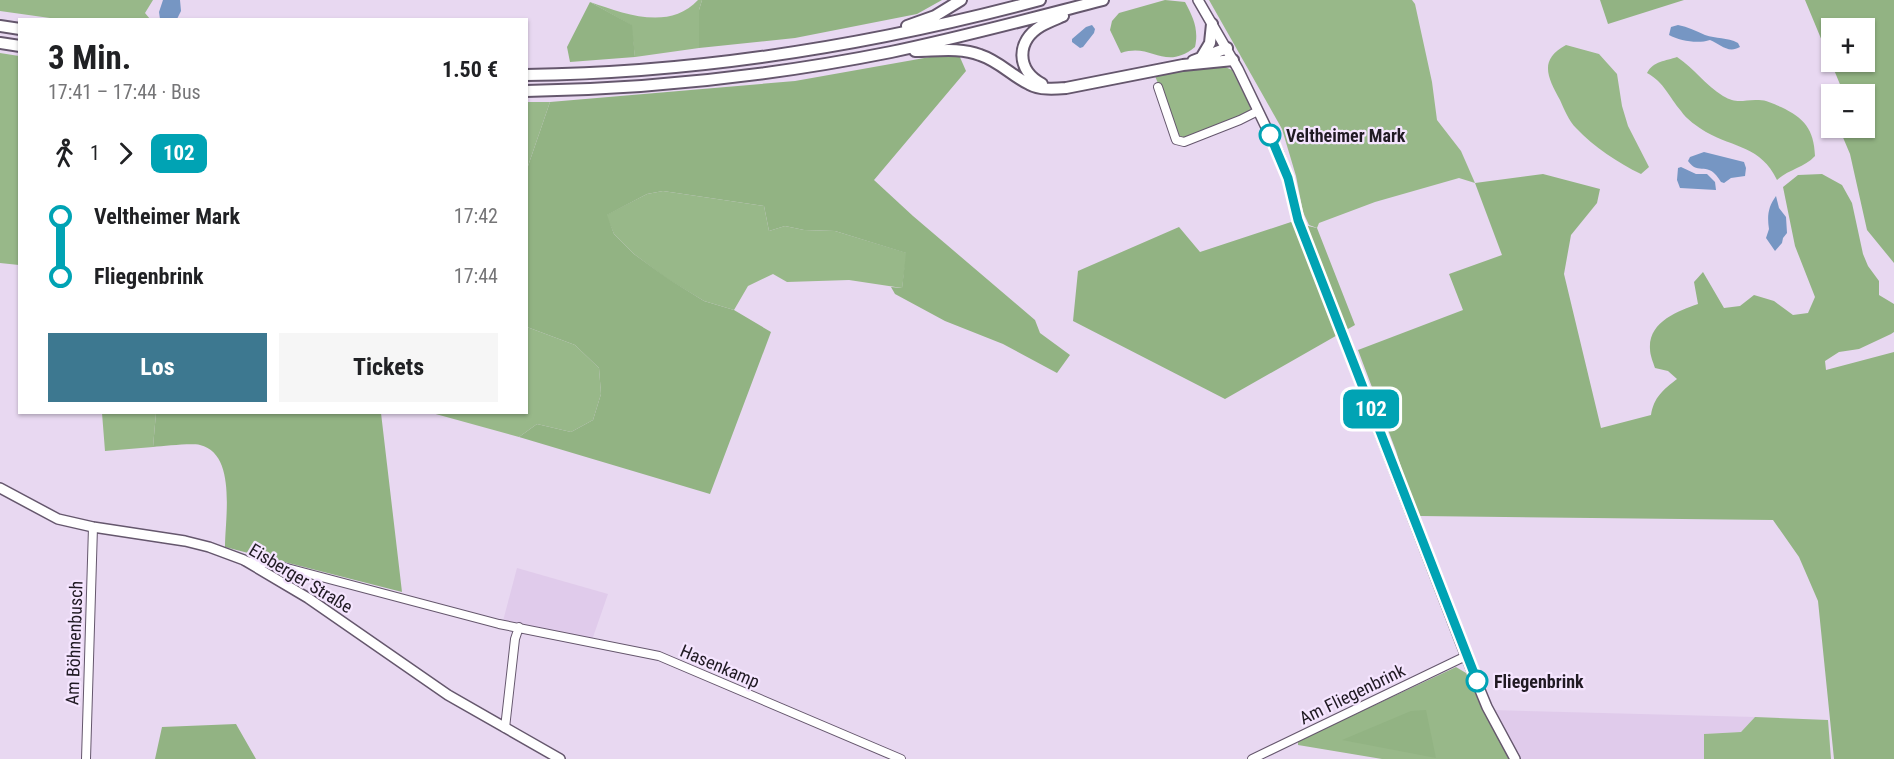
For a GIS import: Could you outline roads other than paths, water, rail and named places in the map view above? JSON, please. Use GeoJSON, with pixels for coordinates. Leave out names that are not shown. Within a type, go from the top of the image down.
{"type":"FeatureCollection","features":[{"type":"Feature","properties":{"kind":"highway"},"geometry":{"type":"LineString","coordinates":[[880,37],[934,16],[961,0]]}},
{"type":"Feature","properties":{"kind":"highway"},"geometry":{"type":"LineString","coordinates":[[528,75],[576,74],[713,63],[799,52],[942,24],[1040,0]]}},
{"type":"Feature","properties":{"kind":"highway"},"geometry":{"type":"LineString","coordinates":[[528,91],[619,88],[726,78],[893,51],[1102,0]]}},
{"type":"Feature","properties":{"kind":"highway"},"geometry":{"type":"LineString","coordinates":[[1066,88],[1041,84],[1031,77],[1023,64],[1022,50],[1032,33],[1041,25],[1102,0]]}},
{"type":"Feature","properties":{"kind":"highway"},"geometry":{"type":"LineString","coordinates":[[1200,58],[1210,43],[1212,24]]}},
{"type":"Feature","properties":{"kind":"highway"},"geometry":{"type":"LineString","coordinates":[[0,26],[18,29]]}},
{"type":"Feature","properties":{"kind":"highway"},"geometry":{"type":"LineString","coordinates":[[0,43],[18,46]]}},
{"type":"Feature","properties":{"kind":"highway"},"geometry":{"type":"LineString","coordinates":[[1183,65],[1227,48]]}},
{"type":"Feature","properties":{"kind":"highway"},"geometry":{"type":"LineString","coordinates":[[893,51],[961,50],[980,54],[1029,84],[1040,88],[1066,88],[1183,65],[1233,60]]}},
{"type":"Feature","properties":{"kind":"main road"},"geometry":{"type":"LineString","coordinates":[[1198,0],[1227,48],[1279,153],[1288,178],[1298,220],[1466,656],[1487,707],[1515,759]]}},
{"type":"Feature","properties":{"kind":"main road","name":"Eisberger Straße"},"geometry":{"type":"LineString","coordinates":[[0,488],[58,519],[93,527],[185,541],[209,547],[244,561],[308,598],[448,695],[560,759]]}},
{"type":"Feature","properties":{"kind":"street"},"geometry":{"type":"LineString","coordinates":[[1158,87],[1176,140],[1179,142],[1229,125],[1258,111]]}},
{"type":"Feature","properties":{"kind":"street","name":"Am Böhnenbusch"},"geometry":{"type":"LineString","coordinates":[[86,759],[93,527]]}},
{"type":"Feature","properties":{"kind":"street","name":"Hasenkamp"},"geometry":{"type":"LineString","coordinates":[[244,561],[272,564],[519,627],[659,656],[901,759]]}},
{"type":"Feature","properties":{"kind":"street"},"geometry":{"type":"LineString","coordinates":[[505,728],[515,639],[519,627]]}},
{"type":"Feature","properties":{"kind":"street","name":"Am Fliegenbrink"},"geometry":{"type":"LineString","coordinates":[[1252,759],[1466,656]]}},
{"type":"Feature","properties":{"kind":"water"},"geometry":{"type":"Polygon","coordinates":[[[163,0],[180,0],[181,11],[178,18],[160,18],[159,12],[163,0]]]}},
{"type":"Feature","properties":{"kind":"water"},"geometry":{"type":"Polygon","coordinates":[[[1092,25],[1095,29],[1094,33],[1083,47],[1080,48],[1072,42],[1072,39],[1086,27],[1092,25]]]}},
{"type":"Feature","properties":{"kind":"water"},"geometry":{"type":"Polygon","coordinates":[[[1678,25],[1709,36],[1734,41],[1740,47],[1728,49],[1710,40],[1689,41],[1669,35],[1671,27],[1678,25]]]}},
{"type":"Feature","properties":{"kind":"water"},"geometry":{"type":"Polygon","coordinates":[[[1704,152],[1744,162],[1745,176],[1731,178],[1724,183],[1712,171],[1692,166],[1688,161],[1690,157],[1704,152]]]}},
{"type":"Feature","properties":{"kind":"water"},"geometry":{"type":"Polygon","coordinates":[[[1681,167],[1696,174],[1707,174],[1715,182],[1716,190],[1680,188],[1677,180],[1678,168],[1681,167]]]}},
{"type":"Feature","properties":{"kind":"water"},"geometry":{"type":"Polygon","coordinates":[[[1776,196],[1779,208],[1786,217],[1787,233],[1775,251],[1766,238],[1769,229],[1769,212],[1776,196]]]}},
{"type":"Feature","properties":{"kind":"place","name":"Veltheimer Mark"},"geometry":{"type":"Point","coordinates":[1270,135]}},
{"type":"Feature","properties":{"kind":"place","name":"Fliegenbrink"},"geometry":{"type":"Point","coordinates":[1477,681]}}]}
